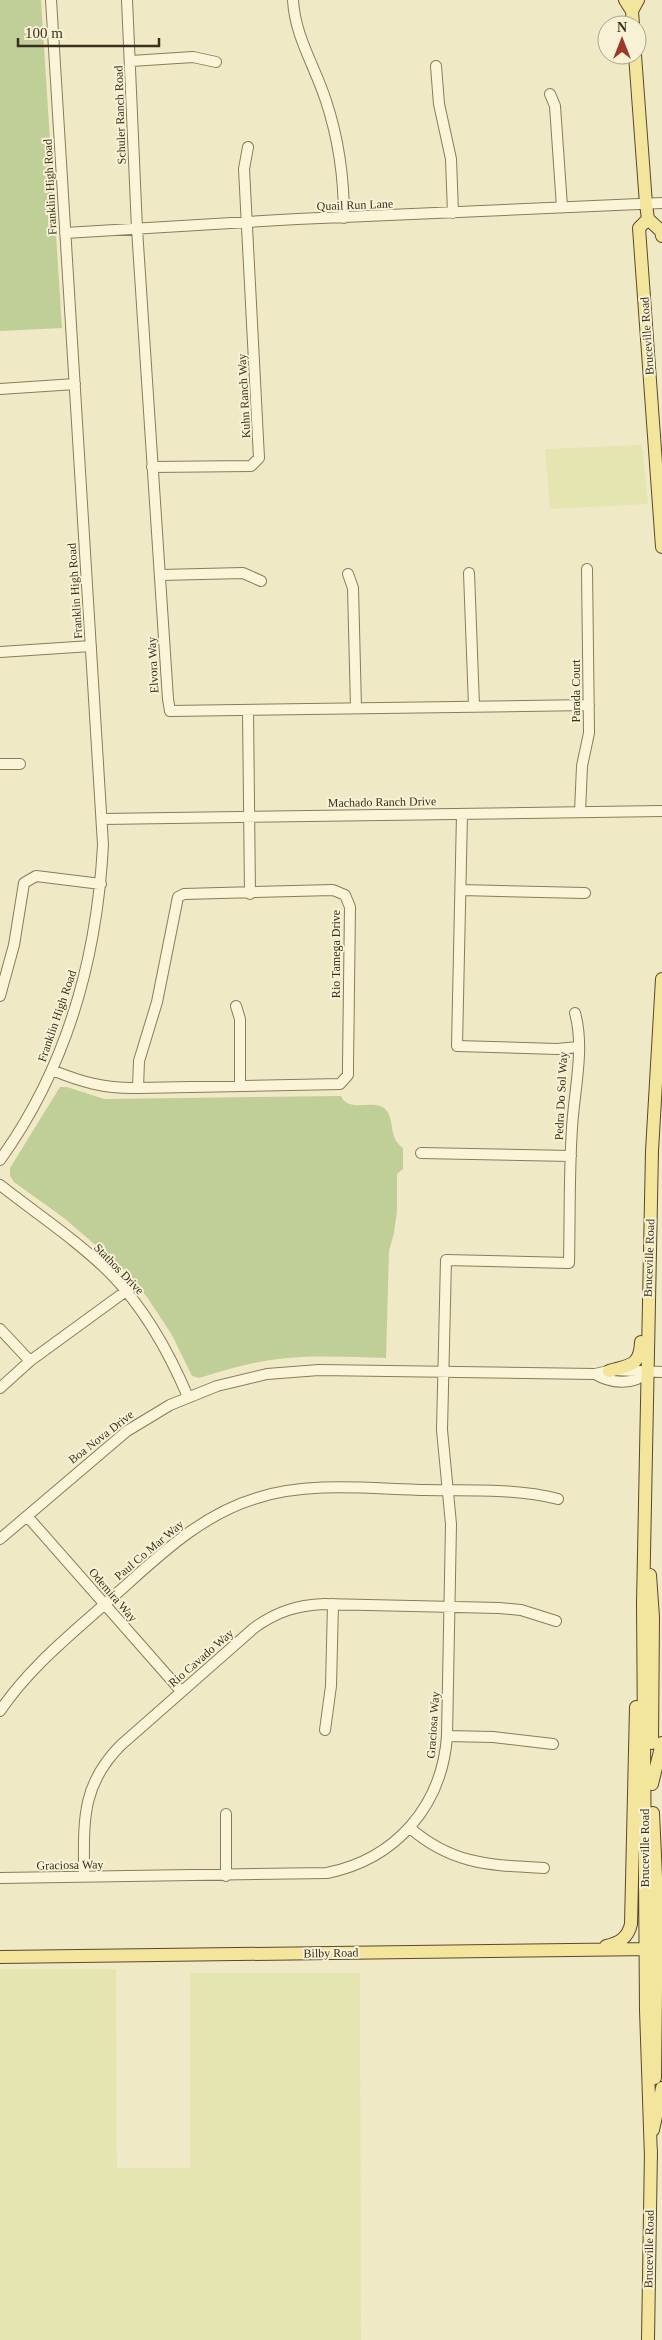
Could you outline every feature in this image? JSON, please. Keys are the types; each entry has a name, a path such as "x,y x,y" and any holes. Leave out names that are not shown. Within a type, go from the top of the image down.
{"main road":[{"name":"Bruceville Road","path":"636,65 648,219 639,228 662,547"},
{"path":"648,219 662,231 662,236"},
{"name":"Bruceville Road","path":"651,2158 655,1949 643,1675 642,1604 646,1538 646,1372 653,1141 662,979"},
{"path":"609,1370 629,1366 636,1361 641,1351 642,1337 648,1329"},
{"name":"Bruceville Road","path":"646,1538 652,1592 652,1784 657,1877 648,2340"},
{"path":"653,1649 662,1614"},
{"path":"589,1950 618,1942 628,1933 631,1924 635,1718 643,1675"},
{"path":"652,1784 662,1743"},
{"name":"Bilby Road","path":"0,1957 655,1949"},
{"path":"652,2134 662,2088"}],"street":[{"name":"Franklin High Road","path":"0,1160 35,1104 68,1032 84,979 93,939 101,884 102,819 51,0"},
{"name":"Schuler Ranch Road","path":"127,0 137,228"},
{"path":"293,0 297,32 326,100 335,129 344,182 344,218"},
{"path":"131,61 193,57 216,62"},
{"path":"436,66 439,104 451,159 454,213"},
{"path":"550,94 555,106 562,207"},
{"name":"Kuhn Ranch Way","path":"152,467 251,466 259,458 244,169 248,147"},
{"name":"Quail Run Lane","path":"65,233 562,207 662,204"},
{"name":"Elvora Way","path":"137,228 170,711 589,705"},
{"path":"0,389 75,384"},
{"name":"Parada Court","path":"580,812 580,786 589,733 587,569"},
{"path":"160,575 244,573 261,581"},
{"path":"469,573 474,706"},
{"path":"348,574 353,588 356,708"},
{"path":"0,652 91,646"},
{"path":"248,710 250,894"},
{"path":"0,764 20,764"},
{"name":"Machado Ranch Drive","path":"102,819 662,811"},
{"name":"Pedra Do Sol Way","path":"443,1372 446,1260 569,1263 571,1156 578,1047 557,1049 457,1046 462,814"},
{"path":"0,996 14,945 24,883 36,876 101,884"},
{"name":"Rio Tamega Drive","path":"52,1070 83,1083 108,1088 138,1088 240,1085 340,1084 348,1075 350,907 345,895 333,890 250,894 184,894 178,897 157,1002 139,1061 138,1088"},
{"path":"461,890 585,893"},
{"path":"236,1006 240,1019 240,1085"},
{"path":"575,1013 578,1024 578,1047"},
{"path":"421,1153 571,1156"},
{"name":"Stathos Drive","path":"0,1185 85,1251 126,1291 157,1334 188,1397"},
{"path":"0,1388 30,1361 126,1291"},
{"path":"0,1329 30,1361"},
{"path":"595,1374 609,1370 662,1372"},
{"name":"Boa Nova Drive","path":"0,1539 127,1431 152,1415 188,1397 247,1378 298,1371 595,1374"},
{"name":"Graciosa Way","path":"0,1878 307,1875 341,1870 372,1858 390,1847 410,1828 436,1789 442,1770 447,1736 450,1524 442,1430 443,1372"},
{"path":"595,1374 611,1380 630,1381 639,1379 646,1372"},
{"name":"Paul Co Mar Way","path":"0,1711 25,1676 105,1604 194,1528 224,1510 283,1491 318,1488 523,1492 558,1499"},
{"name":"Odemira Way","path":"26,1516 181,1691"},
{"path":"325,1730 332,1686 333,1604"},
{"name":"Rio Cavado Way","path":"84,1877 84,1822 86,1805 96,1777 108,1757 181,1691 264,1621 290,1609 307,1605 333,1604 449,1606 521,1610 556,1621"},
{"path":"447,1736 493,1737 553,1744"},
{"path":"226,1814 226,1876"},
{"path":"410,1828 440,1850 469,1862 544,1868"}],"green space":[{"path":"0,0 41,0 62,328 0,331"},
{"path":"642,445 648,504 550,509 545,449"},
{"path":"60,1087 67,1087 104,1099 341,1096 350,1104 374,1105 385,1109 390,1118 395,1138 403,1148 403,1169 397,1174 397,1211 389,1251 386,1358 318,1357 278,1359 248,1364 199,1378 192,1376 172,1335 147,1297 122,1268 64,1218 14,1182 10,1176 10,1168"},
{"path":"0,1969 116,1969 117,2168 190,2168 190,1973 360,1973 361,2340 0,2340"}]}
